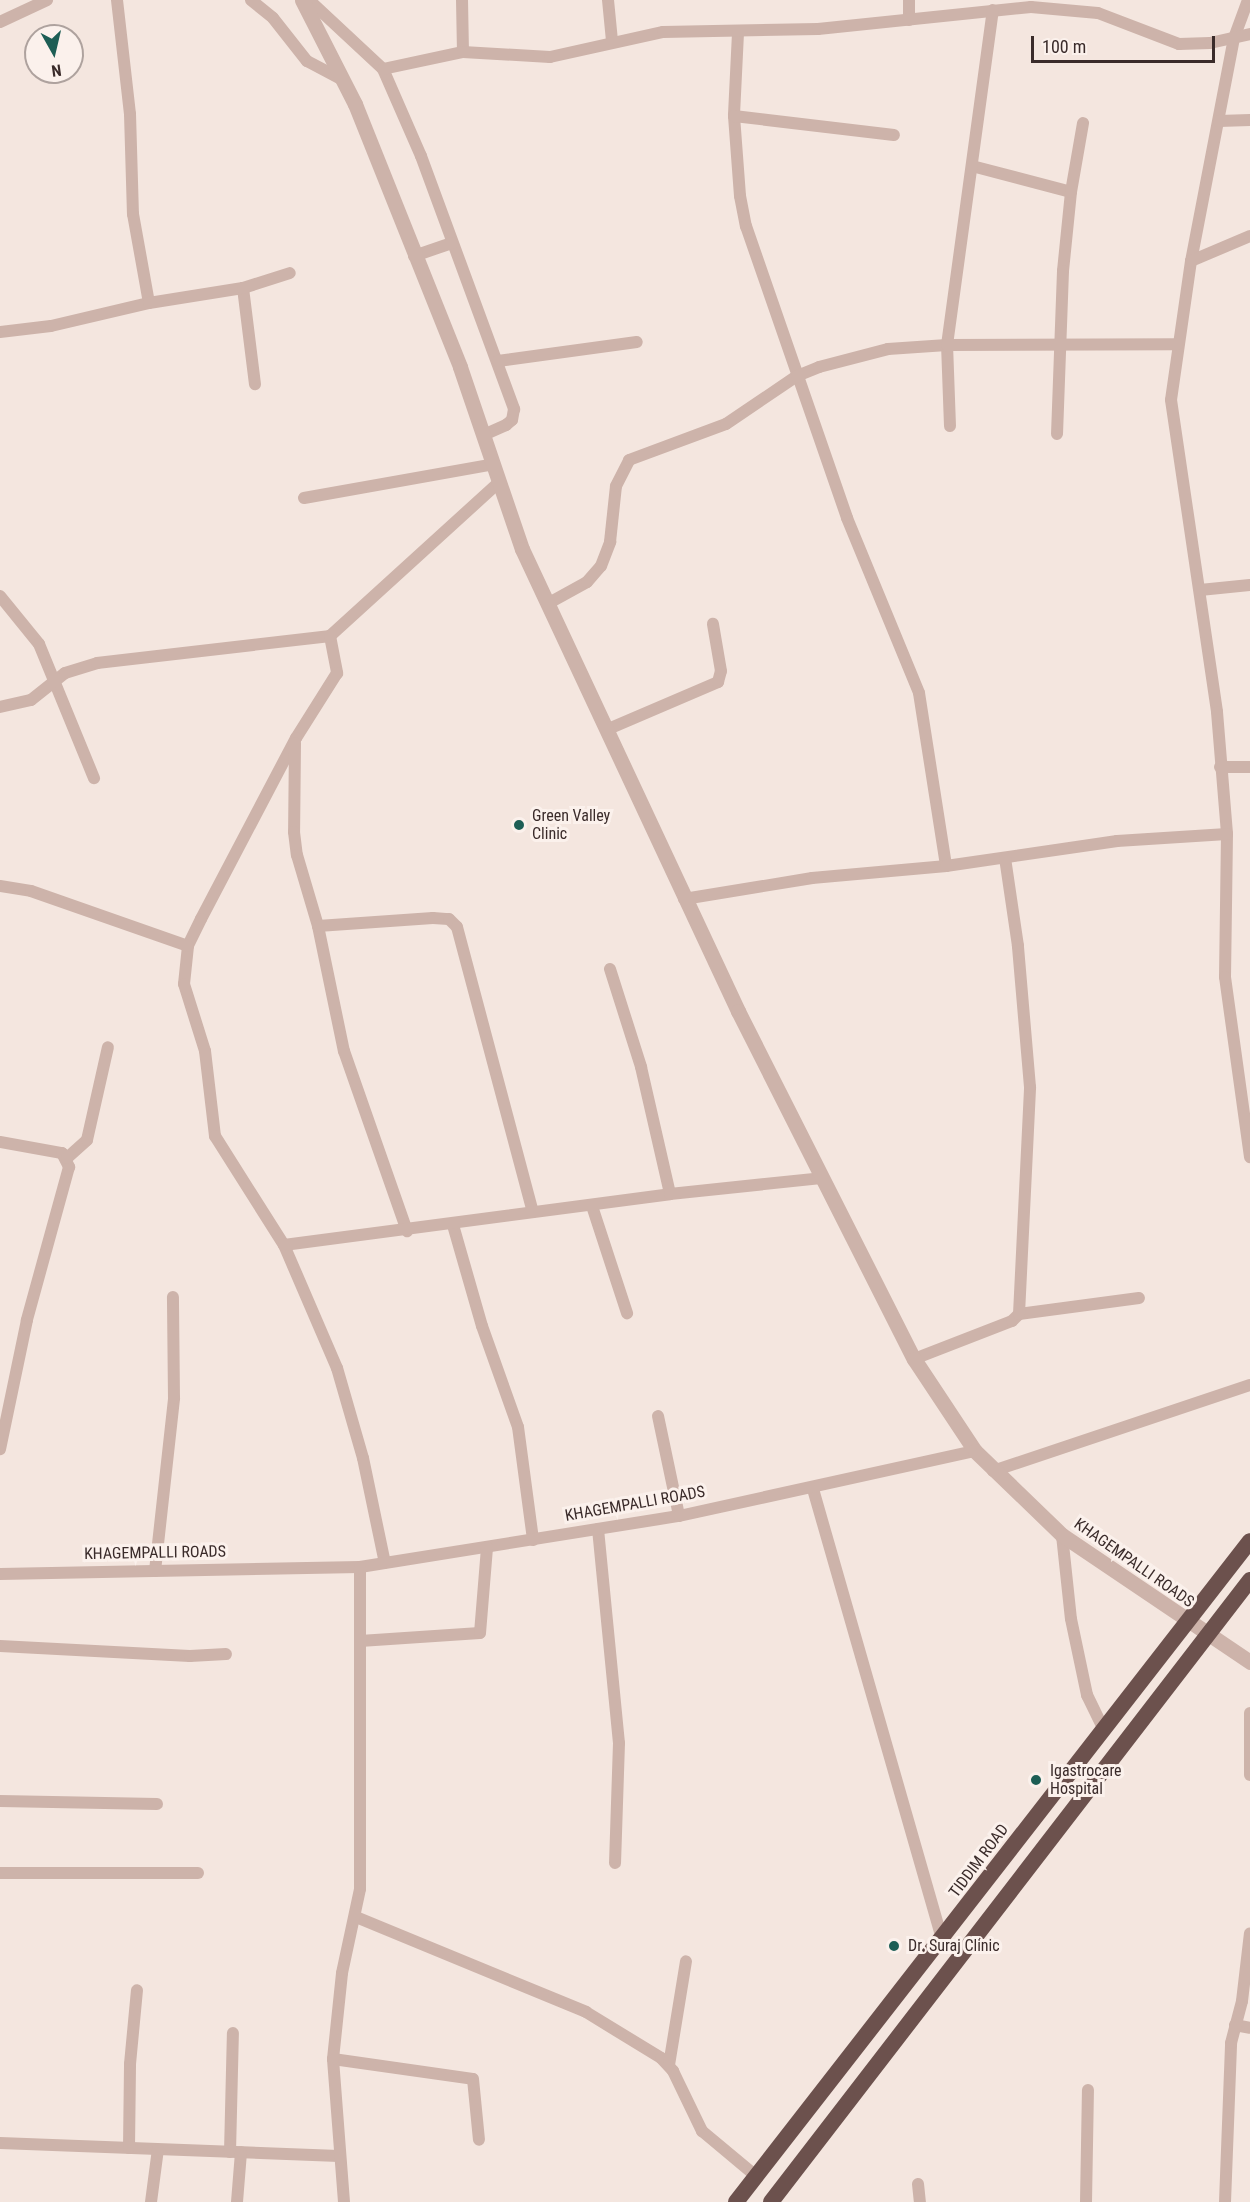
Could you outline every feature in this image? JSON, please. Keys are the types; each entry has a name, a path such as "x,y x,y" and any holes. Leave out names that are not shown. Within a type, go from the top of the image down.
{"highway":[{"name":"TIDDIM ROAD","path":"736,2202 942,1939 1185,1621 1250,1541"},
{"path":"771,2202 1250,1580"}],"street":[{"path":"0,22 47,0"},
{"path":"117,0 130,114 133,214 149,303"},
{"path":"250,0 273,18 307,61 343,80"},
{"path":"302,0 343,80 419,255 487,434 499,482 522,549 549,603 684,899 821,1178 914,1359 975,1451"},
{"path":"309,0 383,69 421,156 514,409 512,420 487,434"},
{"path":"462,0 463,52"},
{"path":"608,0 612,41"},
{"path":"1248,0 1234,38 1191,261 1173,376 1173,425 1200,590 1220,767 1227,834 1226,977 1250,1157"},
{"path":"909,3 909,20"},
{"path":"383,69 463,52 550,57 612,41 663,32 738,33 909,20 1060,3 1098,13 1179,44 1250,34"},
{"path":"950,426 947,345 993,9"},
{"path":"738,33 734,116 746,226 847,518 919,693 946,866"},
{"path":"734,116 894,135"},
{"path":"1219,121 1250,120"},
{"path":"1057,434 1059,345 1071,192 1083,123"},
{"path":"972,166 1071,192"},
{"path":"1191,261 1250,236"},
{"path":"419,255 452,243"},
{"path":"0,332 69,323 149,303 243,288 290,273"},
{"path":"243,288 255,384"},
{"path":"498,361 637,342"},
{"path":"549,603 587,582 601,566 610,542 616,486 629,460 726,424 797,376 854,356 947,345 1178,344"},
{"path":"304,498 494,464"},
{"path":"0,707 31,700 54,679 97,663 330,636 499,482"},
{"path":"1200,590 1250,585"},
{"path":"0,596 39,644 94,778"},
{"path":"606,730 718,682 721,671 713,624"},
{"path":"330,636 338,673 296,738 188,946 184,984 205,1051 211,1126 220,1147 284,1245 337,1368 363,1458 385,1563"},
{"path":"296,738 295,842 318,926 344,1051 407,1231"},
{"path":"1220,767 1250,767"},
{"path":"684,899 812,878 946,866 1118,841 1227,834"},
{"path":"1005,858 1018,946 1030,1087 1019,1314"},
{"path":"0,886 31,891 188,946"},
{"path":"318,926 433,918 449,919 457,927 533,1212"},
{"path":"610,969 641,1067 670,1194"},
{"path":"67,1158 87,1140 108,1047"},
{"path":"0,1142 53,1151 67,1158"},
{"path":"0,1449 27,1320 69,1176 67,1158"},
{"path":"284,1245 453,1225 670,1194 821,1178"},
{"path":"592,1206 627,1312"},
{"path":"453,1225 482,1326 518,1427 533,1540"},
{"path":"155,1571 174,1398 173,1297"},
{"path":"914,1359 1012,1321 1019,1314 1139,1298"},
{"path":"993,1471 1250,1384"},
{"path":"658,1416 679,1516"},
{"name":"KHAGEMPALLI ROADS","path":"0,1574 360,1567 679,1516 975,1451 993,1471 1062,1535 1207,1636 1250,1662"},
{"path":"813,1488 942,1939"},
{"path":"598,1529 619,1743 615,1863"},
{"path":"1062,1535 1071,1619 1082,1673 1091,1707 1102,1728"},
{"path":"360,1641 480,1633 487,1547"},
{"path":"345,2202 339,2156 333,2059 342,1972 357,1917 360,1889 360,1567"},
{"path":"0,1646 190,1656 226,1654"},
{"path":"1250,1713 1250,1775"},
{"path":"0,1801 157,1804"},
{"path":"0,1873 198,1873"},
{"path":"357,1917 586,2012 669,2065 702,2131 756,2176"},
{"path":"1225,2202 1231,2043 1247,1972 1250,1933"},
{"path":"669,2065 686,1961"},
{"path":"129,2148 130,2064 138,1990"},
{"path":"1235,2025 1250,2028"},
{"path":"233,2033 237,2202"},
{"path":"333,2059 473,2079 479,2140"},
{"path":"1086,2202 1088,2090"},
{"path":"0,2142 339,2156"},
{"path":"151,2202 158,2149"},
{"path":"918,2184 920,2202"}],"place":[{"name":"Green Valley Clinic","path":"519,825"},
{"name":"Igastrocare Hospital","path":"1036,1780"},
{"name":"Dr. Suraj Clinic","path":"894,1946"}]}
